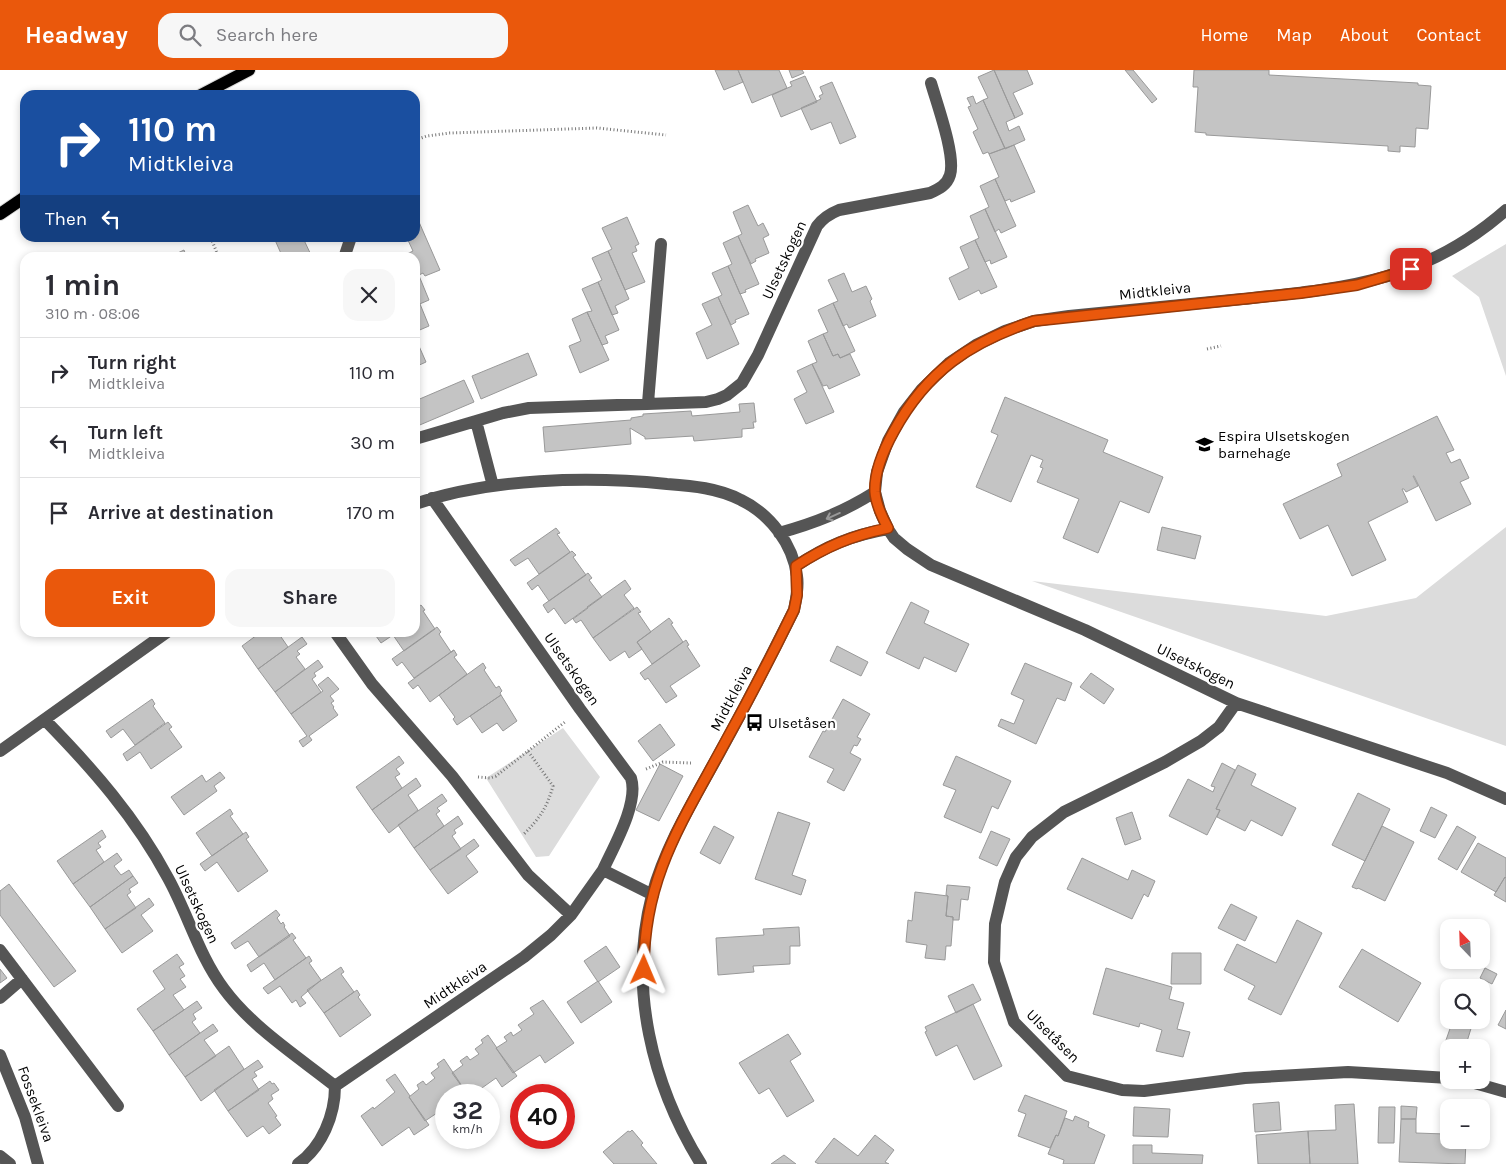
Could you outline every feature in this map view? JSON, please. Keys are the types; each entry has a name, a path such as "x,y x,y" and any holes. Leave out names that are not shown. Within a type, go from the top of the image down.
{"main road":[{"path":"211,90 249,70"},
{"path":"0,214 20,200"}],"street":[{"name":"Ulsetskogen","path":"420,438 503,413 529,408 706,402 718,400 736,390 758,355 817,226 829,214 930,193 940,189 947,183 951,168 950,154 931,83"},
{"name":"Midtkleiva","path":"888,528 880,511 875,492 877,472 888,441 904,412 922,388 956,359 976,345 1004,331 1034,321 1301,293 1357,285 1399,274 1436,259 1463,244 1506,210"},
{"path":"648,403 661,244"},
{"path":"476,422 493,486"},
{"path":"420,502 432,498 493,486 583,481 642,481 705,487 740,499 765,516 779,533 813,524 830,517 853,506 875,492"},
{"name":"Ulsetskogen","path":"432,498 580,709 631,778"},
{"name":"Ulsetskogen","path":"888,528 894,538 931,565 1085,630 1236,703 1447,774 1506,799"},
{"path":"796,566 840,541 862,533 888,528"},
{"name":"Midtkleiva","path":"701,1164 679,1126 668,1100 652,1051 644,989 646,928 652,895 665,857 683,819 722,750 794,610 797,595 796,566 789,549 779,533"},
{"path":"0,751 160,637"},
{"path":"339,637 372,684 452,776 528,875 571,915"},
{"name":"Ulsetåsen","path":"1236,703 1219,727 1200,741 1165,762 1064,812 1032,837 1016,857 1005,882 995,924 994,962 1014,1022 1067,1076 1122,1090 1144,1091 1245,1078 1348,1072 1440,1077"},
{"name":"Ulsetskogen","path":"44,720 100,778 132,818 167,876 200,949 210,969 223,988 251,1019 334,1086"},
{"path":"631,778 634,791 630,809 603,870 652,895"},
{"name":"Midtkleiva","path":"334,1086 524,958 551,936 571,915 603,870"},
{"path":"0,950 118,1106"},
{"path":"0,998 22,979"},
{"name":"Fossekleiva","path":"0,1055 25,1117 38,1164"},
{"path":"298,1164 315,1147 326,1129 334,1100 334,1086"},
{"path":"1490,1087 1506,1092"},
{"path":"0,1156 10,1164"}],"path":[{"path":"420,138 450,133 597,128 666,135"},
{"path":"1207,349 1221,346"},
{"path":"452,776 460,773 490,778 496,776 580,709"},
{"path":"509,850 542,813 553,786 528,751"},
{"path":"631,778 655,764 663,762 693,763"}],"shaded area":[{"path":"1506,244 1506,376 1479,297 1452,276"},
{"path":"1506,527 1506,746 1032,581 1326,616 1416,598"},
{"path":"563,728 600,777 549,856 536,857 486,778"}],"building":[{"path":"715,70 738,70 743,82 724,90"},
{"path":"738,70 779,70 787,88 752,103"},
{"path":"789,70 802,70 804,73 792,78"},
{"path":"994,70 1027,70 1033,84 1013,93 1023,114 1015,118"},
{"path":"994,70 1015,118 1006,122 1009,131 1019,126 1025,140 1005,149 983,100 988,98 978,77"},
{"path":"1125,70 1133,70 1157,99 1152,103"},
{"path":"1194,70 1269,70 1269,75 1418,83 1418,85 1431,86 1428,129 1416,128 1415,147 1400,146 1400,152 1388,151 1388,146 1206,135 1206,133 1195,132 1198,87 1193,87"},
{"path":"805,76 817,102 781,117 772,95 792,86 790,82"},
{"path":"832,82 856,137 840,144 831,122 811,130 801,108 821,99 819,96 823,94 820,87"},
{"path":"973,96 976,104 983,100 1005,148 989,154 988,152 983,154 973,132 978,129 968,107 971,106 967,98"},
{"path":"1014,145 1035,192 1011,202 1010,199 1005,201 995,179 999,177 989,154"},
{"path":"995,179 1016,226 1001,233 999,229 995,232 985,209 989,207 980,186"},
{"path":"748,205 758,226 763,223 769,235 763,238 769,253 755,259 756,261 751,264 738,236 742,234 733,212"},
{"path":"985,209 1007,257 991,264 990,260 985,262 975,240 979,238 970,216"},
{"path":"627,217 639,244 635,246 637,251 632,253 645,282 625,290 608,251 612,249 602,228"},
{"path":"420,224 440,270 425,276 423,273 420,274 420,252 411,252 413,251 409,242 420,242"},
{"path":"738,236 759,284 740,294 728,266 732,264 723,243"},
{"path":"975,240 997,287 981,294 979,290 959,300 949,278 969,268 960,247"},
{"path":"276,242 305,242 310,252 280,252"},
{"path":"608,251 629,299 615,306 618,313 612,315 598,282 602,280 592,258"},
{"path":"728,266 749,314 735,320 736,322 731,325 718,297 722,295 712,273"},
{"path":"844,273 852,292 866,286 872,299 870,301 876,316 849,328 847,324 843,326 833,303 838,301 828,280"},
{"path":"420,278 429,300 420,304"},
{"path":"598,282 619,330 605,336 608,343 602,345 587,312 592,311 582,289"},
{"path":"718,297 739,344 707,359 696,333 712,325 702,304"},
{"path":"833,303 855,351 840,358 838,354 833,356 823,334 828,332 818,310"},
{"path":"420,304 429,326 420,330"},
{"path":"587,312 609,360 580,373 569,346 581,341 572,319"},
{"path":"823,334 833,356 838,354 840,358 850,354 860,375 829,389 827,385 823,386 812,364 817,362 808,341"},
{"path":"420,348 426,362 420,365"},
{"path":"528,353 537,375 481,399 472,376"},
{"path":"812,364 834,412 806,424 794,399 807,392 797,371"},
{"path":"464,380 474,402 420,425 420,399"},
{"path":"1005,397 1108,440 1103,452 1163,477 1149,513 1120,501 1098,553 1063,538 1079,499 1037,482 1043,468 1040,467 1043,460 1031,455 1011,502 976,487 998,435 991,432"},
{"path":"754,403 756,422 753,422 754,428 742,429 742,437 694,441 693,436 645,439 645,437 630,428 631,444 545,452 543,427 631,420 631,418 643,416 643,414 691,411 692,416 740,412 739,404"},
{"path":"1437,416 1454,450 1446,453 1451,463 1460,459 1469,478 1460,482 1471,504 1436,521 1413,476 1418,486 1406,492 1402,489 1408,502 1368,522 1386,560 1352,576 1328,525 1300,539 1283,504 1342,476 1337,464"},
{"path":"1162,527 1201,536 1195,559 1157,550"},
{"path":"556,528 560,533 557,534 570,552 539,574 528,558 515,566 510,560"},
{"path":"572,551 576,555 573,557 586,575 549,601 538,585 532,590 527,583"},
{"path":"588,573 592,578 589,580 602,597 565,624 554,608 548,613 543,605"},
{"path":"625,580 631,589 624,595 634,608 593,638 581,620 576,623 573,619"},
{"path":"911,602 929,611 924,623 969,644 956,672 924,657 919,669 886,653"},
{"path":"420,606 425,610 423,611 435,629 404,651 394,637 420,637"},
{"path":"637,607 641,612 638,613 651,632 637,642 642,649 629,658 625,651 610,661 593,638"},
{"path":"669,618 683,642 652,664 637,642"},
{"path":"437,627 441,632 439,634 451,652 454,650 414,678 402,662 397,666 392,659"},
{"path":"254,637 281,637 288,647 258,669 242,646"},
{"path":"302,637 307,644 297,651 300,654 296,657 305,669 275,692 258,669"},
{"path":"377,637 390,637 381,643"},
{"path":"686,640 689,645 687,646 700,666 670,686 677,696 666,703 648,678 645,680 640,673"},
{"path":"837,646 868,662 861,676 830,661"},
{"path":"454,650 457,655 454,657 467,674 430,702 418,685 413,689 408,683"},
{"path":"318,660 323,667 314,673 316,676 312,679 321,692 291,714 275,692"},
{"path":"483,663 486,668 484,670 496,688 499,686 502,691 501,695 457,725 453,719 455,717 439,695"},
{"path":"1025,663 1072,683 1065,701 1057,698 1036,744 998,726 1001,719 1014,724 1024,700 1011,694"},
{"path":"1091,673 1114,689 1104,704 1080,687"},
{"path":"328,677 339,689 330,696 334,701 331,703 333,708 338,715 309,736 312,740 303,747 299,741 307,736 291,714 323,691 318,685"},
{"path":"501,695 517,721 503,731 497,723 482,733 470,716"},
{"path":"152,699 155,704 153,706 165,723 135,745 123,729 111,738 106,731"},
{"path":"843,699 870,714 857,737 861,739 857,746 854,745 850,753 861,759 844,791 827,782 834,769 809,757"},
{"path":"168,722 172,727 169,729 182,747 151,769 140,752 127,761 123,754"},
{"path":"660,724 675,745 653,761 638,741"},
{"path":"399,756 404,763 396,769 400,774 395,777 402,788 372,810 356,787"},
{"path":"956,756 1011,781 998,809 992,806 981,833 944,817 956,790 943,785"},
{"path":"1222,763 1235,770 1216,809 1220,810 1207,835 1169,816 1188,779 1213,792 1215,787 1211,786"},
{"path":"660,764 683,776 659,821 636,810"},
{"path":"1238,765 1256,774 1251,785 1296,808 1282,836 1251,820 1245,831 1217,817 1220,810 1216,809"},
{"path":"220,772 225,778 214,786 217,791 184,815 171,797 202,775 206,782"},
{"path":"416,778 421,786 408,795 418,810 389,833 372,810"},
{"path":"1358,793 1390,809 1365,861 1332,845"},
{"path":"442,794 447,801 437,808 440,811 436,814 444,826 414,848 398,825"},
{"path":"1431,807 1447,815 1435,838 1420,831"},
{"path":"230,809 233,814 230,816 243,834 212,856 196,833"},
{"path":"778,812 810,823 792,875 806,880 801,895 755,879"},
{"path":"1132,812 1141,839 1125,845 1116,818"},
{"path":"458,816 463,824 454,830 456,833 452,836 461,849 430,870 414,848"},
{"path":"714,826 734,837 720,864 700,853"},
{"path":"1382,826 1414,842 1385,901 1352,887"},
{"path":"1457,826 1476,837 1457,870 1438,859"},
{"path":"102,830 106,837 98,843 101,847 96,850 104,862 73,884 57,861"},
{"path":"991,831 1010,839 997,866 979,858"},
{"path":"246,832 249,837 246,839 268,871 238,892 217,862 205,871 200,864"},
{"path":"474,839 479,846 466,856 478,872 448,894 430,870"},
{"path":"1478,843 1506,858 1506,878 1496,892 1461,872"},
{"path":"117,853 122,860 114,866 121,875 129,870 133,876 90,907 73,884"},
{"path":"1082,858 1128,880 1132,870 1155,881 1148,897 1144,894 1132,919 1067,889"},
{"path":"133,876 138,883 129,889 131,892 127,895 136,908 105,929 90,907"},
{"path":"1506,878 1506,902 1494,895"},
{"path":"9,884 76,971 54,987 0,915 0,891"},
{"path":"947,885 970,887 968,900 961,899 959,920 953,920 953,917 946,916"},
{"path":"915,892 948,896 946,916 953,917 953,920 951,946 946,946 945,960 925,958 927,945 906,942 908,920 912,921"},
{"path":"149,898 154,905 141,915 153,931 122,953 105,929"},
{"path":"1231,904 1257,917 1245,941 1218,928"},
{"path":"276,910 280,915 277,918 281,924 283,922 290,936 259,957 248,941 235,949 231,943"},
{"path":"1297,920 1322,933 1281,1015 1248,999 1255,986 1224,970 1237,944 1276,963"},
{"path":"799,927 800,946 790,946 790,964 753,966 754,972 718,975 716,938 764,935 763,929"},
{"path":"292,933 296,938 293,940 306,958 275,980 264,963 251,972 247,965"},
{"path":"606,946 620,967 598,982 584,961"},
{"path":"1362,949 1421,983 1398,1022 1339,987"},
{"path":"1172,953 1201,953 1201,984 1171,984"},
{"path":"177,954 184,964 179,967 185,976 180,979 186,987 173,995 184,1010 153,1031 137,1009 165,989 153,971"},
{"path":"309,956 312,961 309,963 321,980 301,997 306,1003 300,1007 296,1000 292,1003 280,986 268,994 263,988"},
{"path":"341,967 344,972 341,974 354,992 324,1013 307,990"},
{"path":"1106,968 1172,987 1169,999 1184,1003 1177,1029 1190,1032 1183,1057 1156,1051 1162,1030 1140,1023 1139,1027 1093,1014"},
{"path":"0,969 7,978 0,983"},
{"path":"1484,969 1497,974 1492,984 1490,979 1480,978"},
{"path":"598,981 612,1002 581,1023 567,1002"},
{"path":"973,984 981,1000 956,1013 948,996"},
{"path":"357,990 360,995 358,997 371,1015 340,1037 324,1013"},
{"path":"543,1000 574,1043 545,1063 540,1055 513,1073 496,1048 507,1041 504,1037 511,1032 513,1036 522,1030 518,1025 534,1014 530,1008"},
{"path":"197,1001 202,1008 193,1014 196,1019 192,1022 200,1033 169,1055 153,1031"},
{"path":"973,1004 1002,1066 974,1080 957,1045 936,1056 925,1032 927,1031 925,1027"},
{"path":"1506,1010 1506,1029 1498,1025"},
{"path":"213,1024 218,1031 204,1040 216,1056 185,1077 169,1055"},
{"path":"1450,1029 1471,1029 1468,1039 1446,1039"},
{"path":"788,1034 801,1054 790,1061 814,1101 787,1117 769,1088 759,1094 739,1063"},
{"path":"488,1035 517,1076 502,1087 496,1078 488,1084 460,1084 452,1073 463,1065 460,1061 467,1056 470,1060 479,1054 475,1049 483,1043 481,1040"},
{"path":"229,1046 244,1069 201,1101 185,1077"},
{"path":"444,1059 461,1084 435,1084 435,1114 425,1121 409,1097 419,1089 417,1085 423,1081 426,1085 435,1078 431,1073 439,1067 437,1064"},
{"path":"258,1060 263,1067 254,1072 257,1076 252,1079 259,1090 228,1111 214,1090"},
{"path":"395,1074 429,1125 414,1135 409,1127 382,1146 361,1116 373,1107 374,1109 395,1092 386,1080"},
{"path":"270,1081 279,1090 271,1095 273,1099 268,1103 281,1125 269,1134 263,1126 247,1137 228,1111"},
{"path":"1025,1095 1067,1111 1058,1136 1056,1135 1050,1148 1018,1136 1026,1114 1018,1111"},
{"path":"1279,1102 1281,1130 1255,1132 1253,1104"},
{"path":"1354,1104 1358,1164 1310,1164 1308,1131 1336,1130 1335,1105"},
{"path":"1401,1106 1417,1107 1416,1119 1401,1119"},
{"path":"1134,1107 1170,1109 1168,1137 1133,1136"},
{"path":"1379,1107 1395,1107 1394,1143 1378,1143"},
{"path":"1075,1116 1089,1122 1088,1127 1105,1135 1094,1164 1063,1164 1064,1160 1048,1154 1065,1118 1073,1121"},
{"path":"1401,1119 1416,1119 1416,1133 1440,1134 1440,1149 1466,1149 1465,1164 1399,1162"},
{"path":"632,1130 643,1143 641,1145 657,1164 614,1164 603,1152 628,1131"},
{"path":"1308,1131 1310,1164 1258,1164 1256,1135"},
{"path":"875,1135 894,1150 885,1162 889,1164 819,1164 815,1162 834,1138 858,1156"},
{"path":"1133,1145 1152,1145 1152,1153 1203,1155 1202,1164 1133,1164"},
{"path":"784,1155 796,1164 771,1164"}],"place":[{"name":"Espira Ulsetskogen barnehage","path":"1204,445"},
{"name":"Ulsetåsen","path":"754,723"}],"route":[{"path":"644,970 646,928 652,895 665,857 683,819 722,750 794,610 798,578 796,566 840,541 862,533 888,528 880,511 875,492 877,472 882,456 904,412 922,388 949,363 976,345 1004,331 1034,321 1301,293 1357,285 1411,269"}]}
